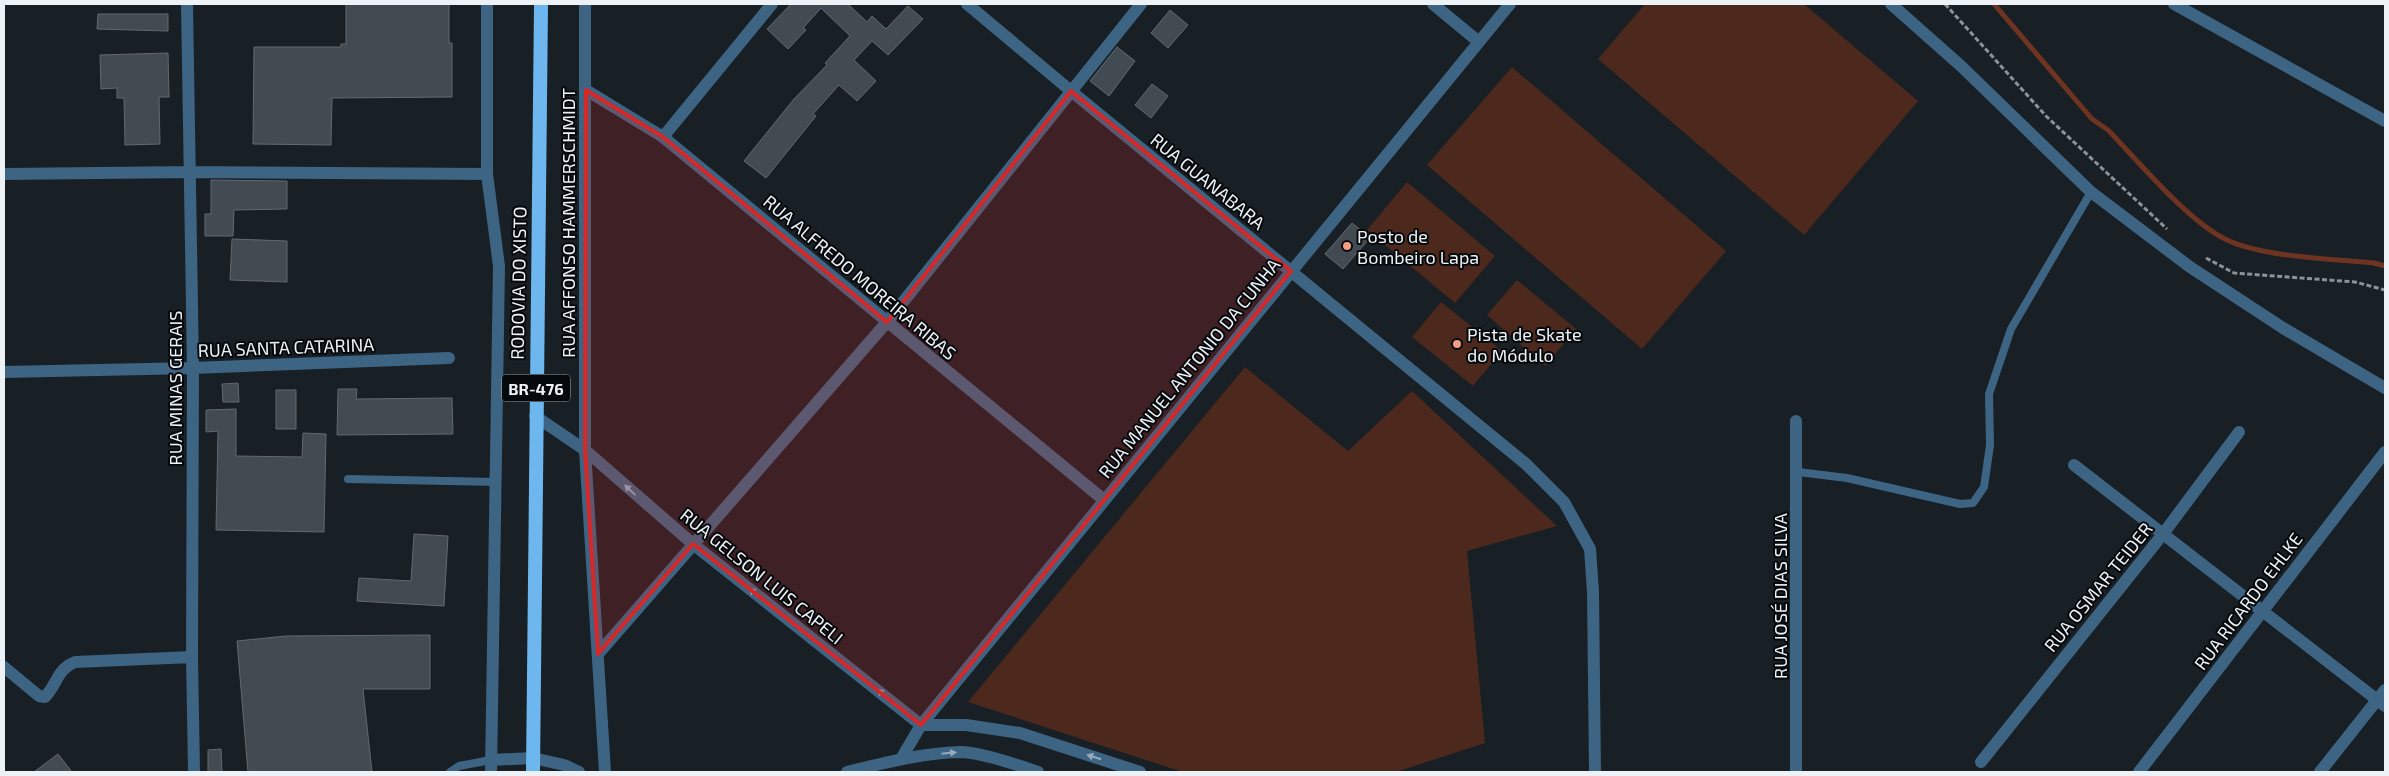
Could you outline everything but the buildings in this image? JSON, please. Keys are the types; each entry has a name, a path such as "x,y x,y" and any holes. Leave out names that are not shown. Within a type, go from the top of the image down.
{"highway":[{"name":"RODOVIA DO XISTO","path":"533,772 535,416 541,4"},
{"path":"541,47 551,4"}],"street":[{"name":"RUA MINAS GERAIS","path":"187,4 193,368 192,657 194,772"},
{"path":"487,4 487,174 499,266 491,766 533,758 564,765 579,772"},
{"name":"RUA AFFONSO HAMMERSCHMIDT","path":"585,4 585,450 605,772"},
{"path":"663,137 772,4"},
{"name":"RUA GUANABARA","path":"967,4 1070,91 1526,464 1564,502 1590,549 1593,592 1595,772"},
{"path":"598,654 887,322 1141,4"},
{"path":"1433,4 1479,42"},
{"name":"RUA MANUEL ANTONIO DA CUNHA","path":"901,759 921,725 1510,4"},
{"path":"1891,4 1960,66 2091,192 2190,267 2283,328 2385,388"},
{"path":"2174,4 2385,121"},
{"name":"RUA ALFREDO MOREIRA RIBAS","path":"586,90 663,137 1104,500"},
{"path":"4,174 191,172 487,174"},
{"name":"RUA SANTA CATARINA","path":"4,372 193,368 449,358"},
{"name":"RUA GELSON LUIS CAPELI","path":"535,416 585,450 693,544 921,725"},
{"name":"RUA JOSÉ DIAS SILVA","path":"1796,421 1798,472 1796,772"},
{"name":"RUA OSMAR TEIDER","path":"1981,762 2163,534 2239,432"},
{"name":"RUA RICARDO EHLKE","path":"2140,772 2385,452"},
{"path":"2074,465 2262,611 2383,699 2320,772"},
{"path":"4,667 44,698 50,692 59,673 65,666 75,662 192,657"},
{"path":"921,725 966,725 1020,733 1140,772"},
{"path":"847,772 901,759 962,752 1013,768 1038,772"}],"lane":[{"path":"1798,472 1847,478 1960,504 1973,503 1984,487 1990,445 1989,394 2011,329 2091,192"},
{"path":"348,479 497,482"},
{"path":"450,772 459,766 491,766"}],"path":[{"path":"1945,4 2046,116 2173,235"},
{"path":"2202,256 2234,273 2354,282 2385,290"}],"highlighted area":[{"path":"586,90 663,137 887,322 1071,91 1291,271 921,725 693,544 598,654 585,450"}],"shaded area":[{"path":"1645,4 1804,4 1918,101 1804,235 1598,59"},
{"path":"1512,67 1726,251 1642,349 1427,165"},
{"path":"1407,182 1495,256 1455,303 1367,230"},
{"path":"1517,280 1576,329 1545,366 1487,315"},
{"name":"Pista de Skate do Módulo","path":"1441,302 1502,351 1473,386 1412,337"},
{"path":"1245,367 1348,451 1412,391 1557,526 1467,551 1485,743 1396,772 1183,772 968,702"}],"waterway":[{"path":"1994,4 2092,119 2108,130 2179,205 2210,230 2225,239 2257,250 2297,256 2374,263 2385,266"}],"place":[{"name":"Posto de Bombeiro Lapa","path":"1347,246"},
{"name":"Pista de Skate do Módulo","path":"1457,344"}]}
